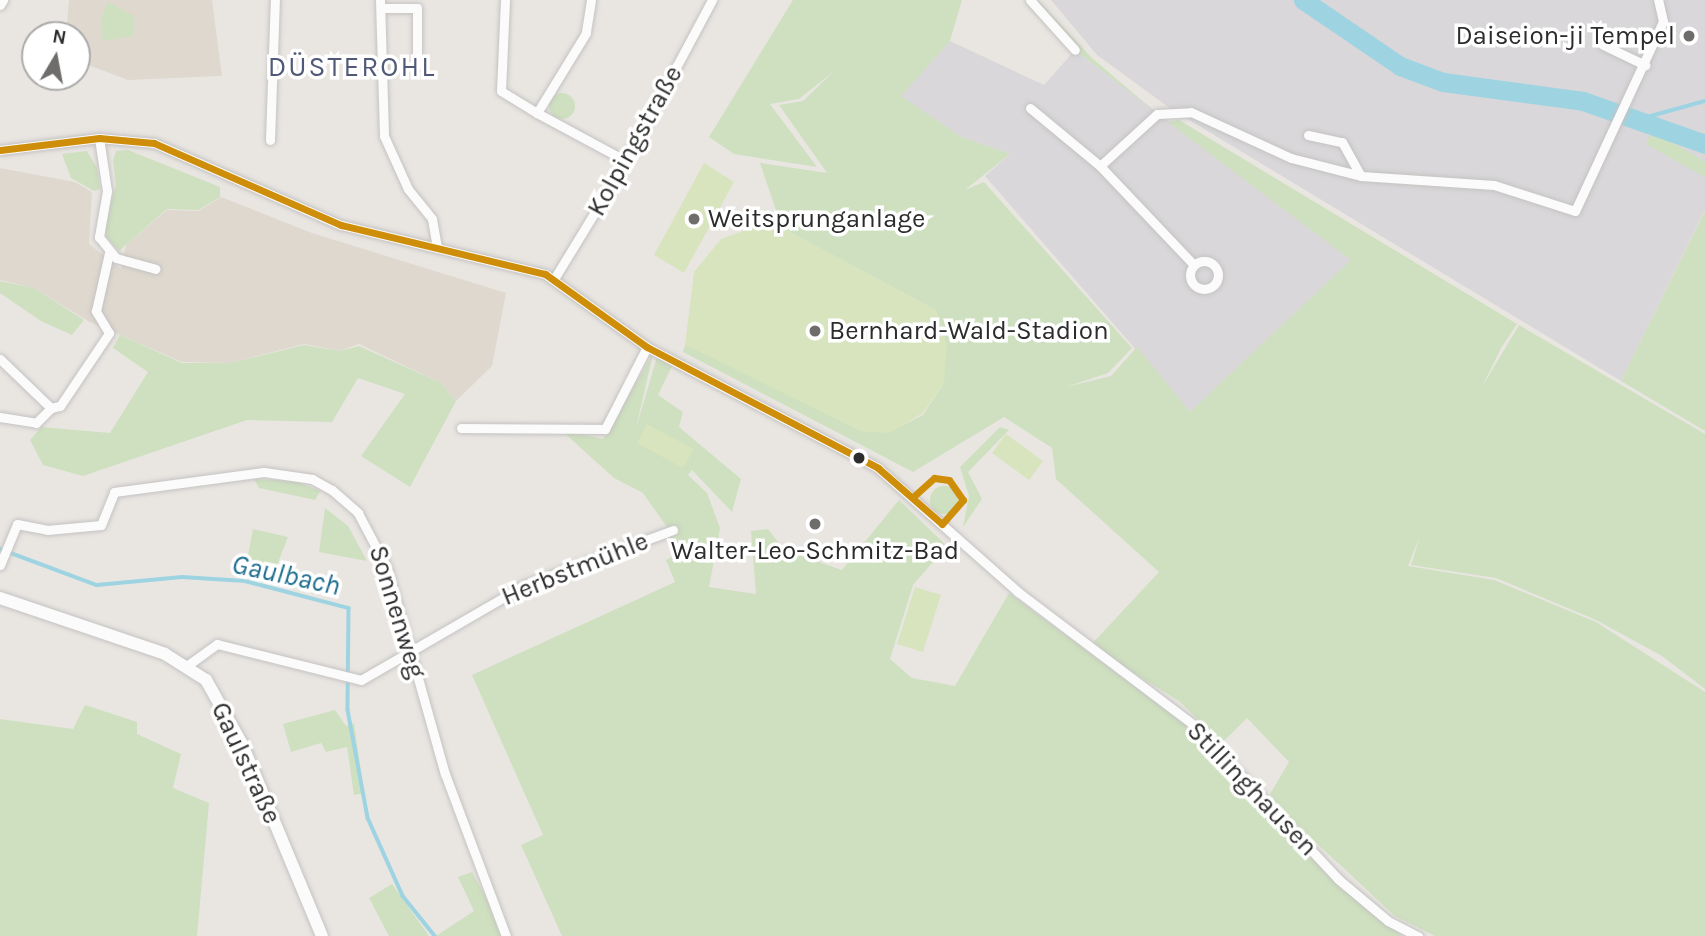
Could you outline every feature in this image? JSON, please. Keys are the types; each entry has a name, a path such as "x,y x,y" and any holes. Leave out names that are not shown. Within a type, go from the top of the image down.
{"main road":[{"name":"Gaulstraße","path":"0,598 188,665 223,706 321,936"}],"street":[{"path":"0,5 3,0"},
{"path":"270,140 275,0"},
{"path":"505,0 501,91 626,161"},
{"path":"537,113 586,33 591,0"},
{"name":"Kolpingstraße","path":"554,279 626,161 712,0"},
{"path":"1030,0 1075,50"},
{"path":"1100,166 1157,114 1191,112 1291,158 1361,176 1493,185 1575,211 1615,122 1645,65 1663,21 1658,0"},
{"path":"417,65 417,8 380,4 384,136 408,189 432,219 437,248"},
{"path":"1603,45 1645,65"},
{"path":"1030,108 1100,166 1194,265"},
{"path":"1308,135 1342,142 1361,176"},
{"path":"0,417 36,423 51,408 60,406 85,374 109,333 96,311 108,253 98,227 107,191 99,138"},
{"name":"Stillinghausen","path":"0,150 99,138 185,153 341,225 437,248 501,258 554,279 647,347 878,468 1018,592 1195,726 1338,879 1418,936"},
{"path":"108,253 156,269"},
{"path":"461,428 605,429 647,347"},
{"path":"0,359 51,408"},
{"name":"Sonnenweg","path":"5,540 25,521 47,530 101,525 114,492 264,472 312,479 346,501 373,534 410,649 445,774 506,936"},
{"name":"Herbstmühle","path":"188,665 217,644 353,680 525,585 673,530"},
{"name":"Herbstmühle","path":"659,535 664,545"},
{"path":"1,562 5,540"}],"shaded area":[{"path":"69,0 212,0 222,76 128,80 91,66 91,21 67,21"},
{"path":"1051,0 1705,0 1705,210 1621,381 1171,109 1097,55"},
{"path":"950,41 1044,85 1075,50 1352,260 1190,412 985,176 1010,154 961,137 900,96"},
{"path":"0,168 75,182 92,192 89,244 121,269 126,245 167,210 198,211 221,197 312,233 506,293 492,366 456,401 441,383 359,344 340,351 304,344 230,363 182,362 88,321 34,288 0,280"}],"green space":[{"path":"793,0 962,0 950,41 901,96 961,137 1010,154 965,190 984,182 1132,348 1108,373 1066,387 1111,376 1137,347 1190,412 1351,260 1168,122 1179,120 1517,324 1501,348 1482,387 1519,325 1705,434 1705,689 1662,656 1596,620 1496,578 1411,565 1420,536 1408,566 1494,580 1596,622 1705,692 1705,936 1435,936 1395,916 1281,810 1270,794 1289,762 1247,718 1222,743 1179,701 1090,646 1159,572 1056,479 1052,448 1004,417 913,472 683,352 685,345 706,354 861,431 889,432 923,415 944,383 936,310 782,228 760,163 827,173 779,105 803,101 834,71 799,99 770,104 817,167 734,154 709,137"},
{"path":"1039,1 1092,58 1152,109 1075,50 1036,7"},
{"path":"108,2 134,16 133,36 103,41 101,20"},
{"path":"562,93 571,97 575,106 571,115 562,119 553,115 549,106 553,97"},
{"path":"1652,130 1705,162 1705,177 1646,144"},
{"path":"128,150 220,187 220,197 198,210 167,209 119,251 106,236 106,216 116,186 113,160 116,151"},
{"path":"87,151 97,168 100,189 94,191 71,178 62,154"},
{"name":"Weitsprunganlage","path":"704,163 734,182 684,273 654,255"},
{"path":"1705,211 1705,431 1621,381"},
{"name":"Bernhard-Wald-Stadion","path":"752,228 782,228 936,310 947,345 944,383 923,413 889,433 861,431 685,345 694,272 721,239"},
{"path":"0,281 34,288 84,320 72,335 41,321 0,293"},
{"path":"120,335 182,363 230,363 304,345 340,351 359,346 441,383 456,401 410,487 361,456 405,394 358,378 332,422 247,420 83,476 43,465 30,440 41,427 110,433 148,372 113,348"},
{"path":"653,354 636,428 657,357 672,366 658,395 683,412 679,427 741,479 732,512 692,470 688,475 707,493 720,528 709,587 756,594 751,531 768,529 784,550 842,570 899,500 947,546 913,585 890,659 912,678 955,686 1009,593 1187,725 1324,870 1402,936 562,936 521,845 543,835 472,675 675,582 666,560 674,556 669,530 643,493 614,478 561,430 603,439"},
{"path":"647,424 694,449 683,468 637,443"},
{"path":"1000,427 1009,430 968,472 982,499 963,527 969,496 960,467"},
{"path":"1006,434 1043,461 1029,480 992,453"},
{"path":"254,479 295,481 320,491 315,500 259,488"},
{"path":"944,486 954,490 958,500 954,510 944,514 934,510 930,500 934,490"},
{"path":"325,508 348,526 367,561 319,552"},
{"path":"253,529 288,537 272,578 260,577 259,584 244,577"},
{"path":"915,587 941,595 923,652 897,644"},
{"path":"85,705 137,722 137,734 181,754 173,788 209,803 197,936 0,936 0,719 73,729"},
{"path":"335,710 346,726 354,723 364,793 354,795 347,747 326,752 321,743 291,752 283,724"},
{"path":"472,872 506,936 436,936 474,911 458,877"},
{"path":"392,884 429,936 389,936 369,898"}],"waterway":[{"path":"1303,0 1400,66 1443,82 1583,101 1705,144"},
{"path":"1640,119 1705,101"},
{"name":"Gaulbach","path":"0,549 97,585 182,577 245,581 349,608 348,710 368,818 403,896 435,936"}],"transit line":[{"path":"0,150 99,138 154,143 341,225 545,274 647,347 878,468 942,524 963,500 949,480 934,478 913,497"}],"place":[{"name":"Daiseion-ji Tempel","path":"1689,36"},
{"name":"Weitsprunganlage","path":"694,219"},
{"name":"Bernhard-Wald-Stadion","path":"815,331"},
{"name":"Walter-Leo-Schmitz-Bad","path":"815,524"}],"district":[{"name":"DÜSTEROHL","path":"352,67"}]}
